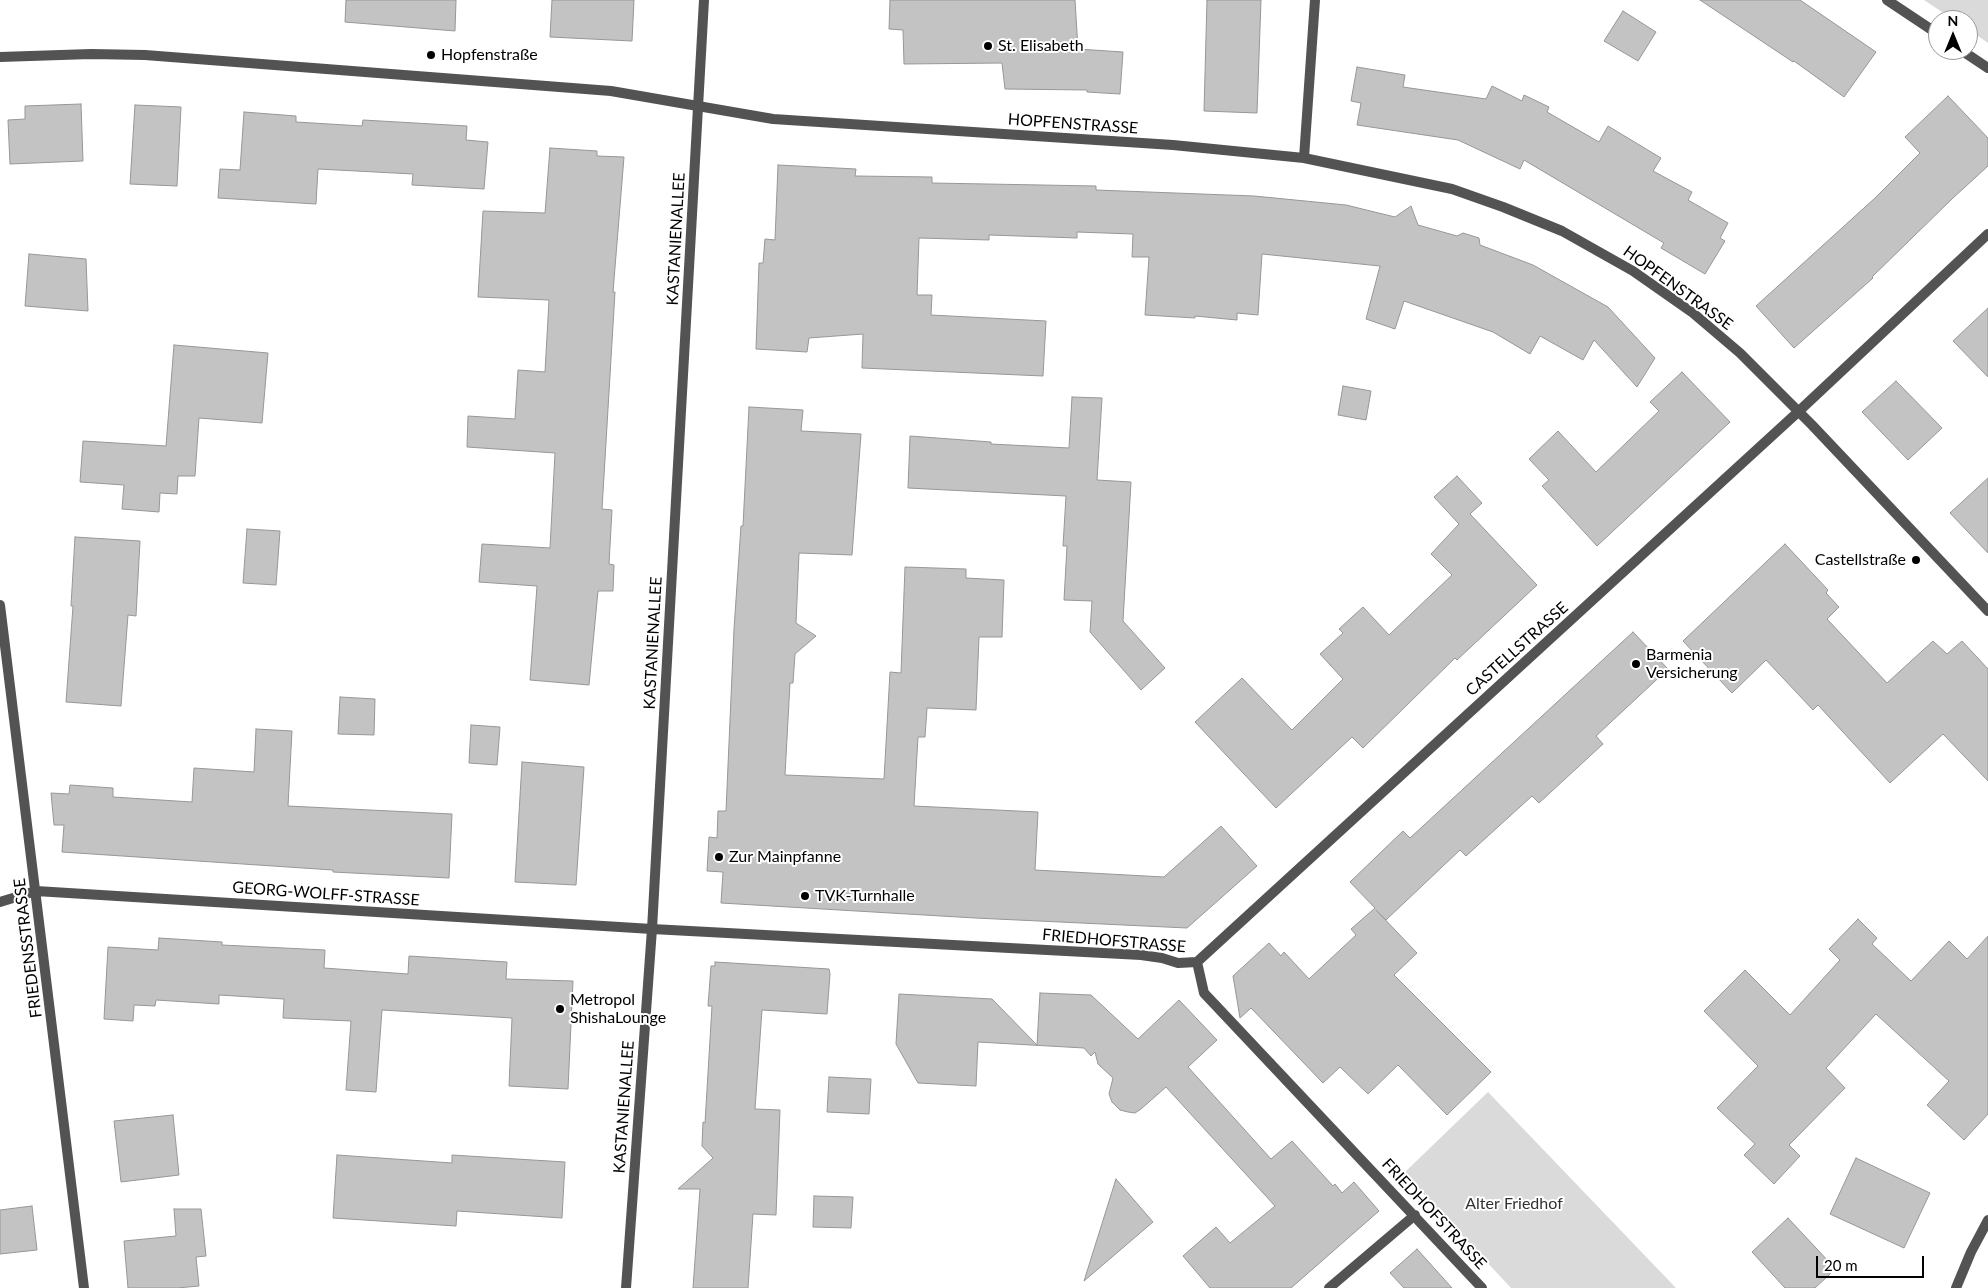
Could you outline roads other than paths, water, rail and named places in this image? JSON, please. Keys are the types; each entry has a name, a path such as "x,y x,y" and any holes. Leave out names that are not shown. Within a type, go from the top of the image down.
{"street":[{"name":"KASTANIENALLEE","path":"626,1288 652,929 704,0"},
{"path":"1304,158 1314,0"},
{"path":"1887,0 1928,27"},
{"name":"HOPFENSTRASSE","path":"0,58 91,54 164,57 611,91 773,119 1173,145 1304,158 1452,190 1503,207 1562,231 1633,271 1693,313 1740,353 1988,612"},
{"path":"1976,60 1988,68"},
{"name":"CASTELLSTRASSE","path":"1197,962 1798,412 1988,234"},
{"name":"FRIEDENSSTRASSE","path":"0,605 84,1288"},
{"name":"GEORG-WOLFF-STRASSE","path":"0,902 36,891 652,929"},
{"name":"FRIEDHOFSTRASSE","path":"652,929 1140,954 1162,958 1178,964 1197,962 1204,993 1482,1288"},
{"path":"1329,1288 1415,1215"},
{"path":"1956,1288 1971,1252 1988,1220"}],"place":[{"name":"St. Elisabeth","path":"988,46"},
{"name":"Hopfenstraße","path":"431,55"},
{"name":"Castellstraße","path":"1916,560"},
{"name":"Barmenia Versicherung","path":"1636,664"},
{"name":"Zur Mainpfanne","path":"719,857"},
{"name":"TVK-Turnhalle","path":"805,896"},
{"name":"Metropol ShishaLounge","path":"560,1009"}],"park label":[{"name":"Alter Friedhof","path":"1514,1204"}]}
